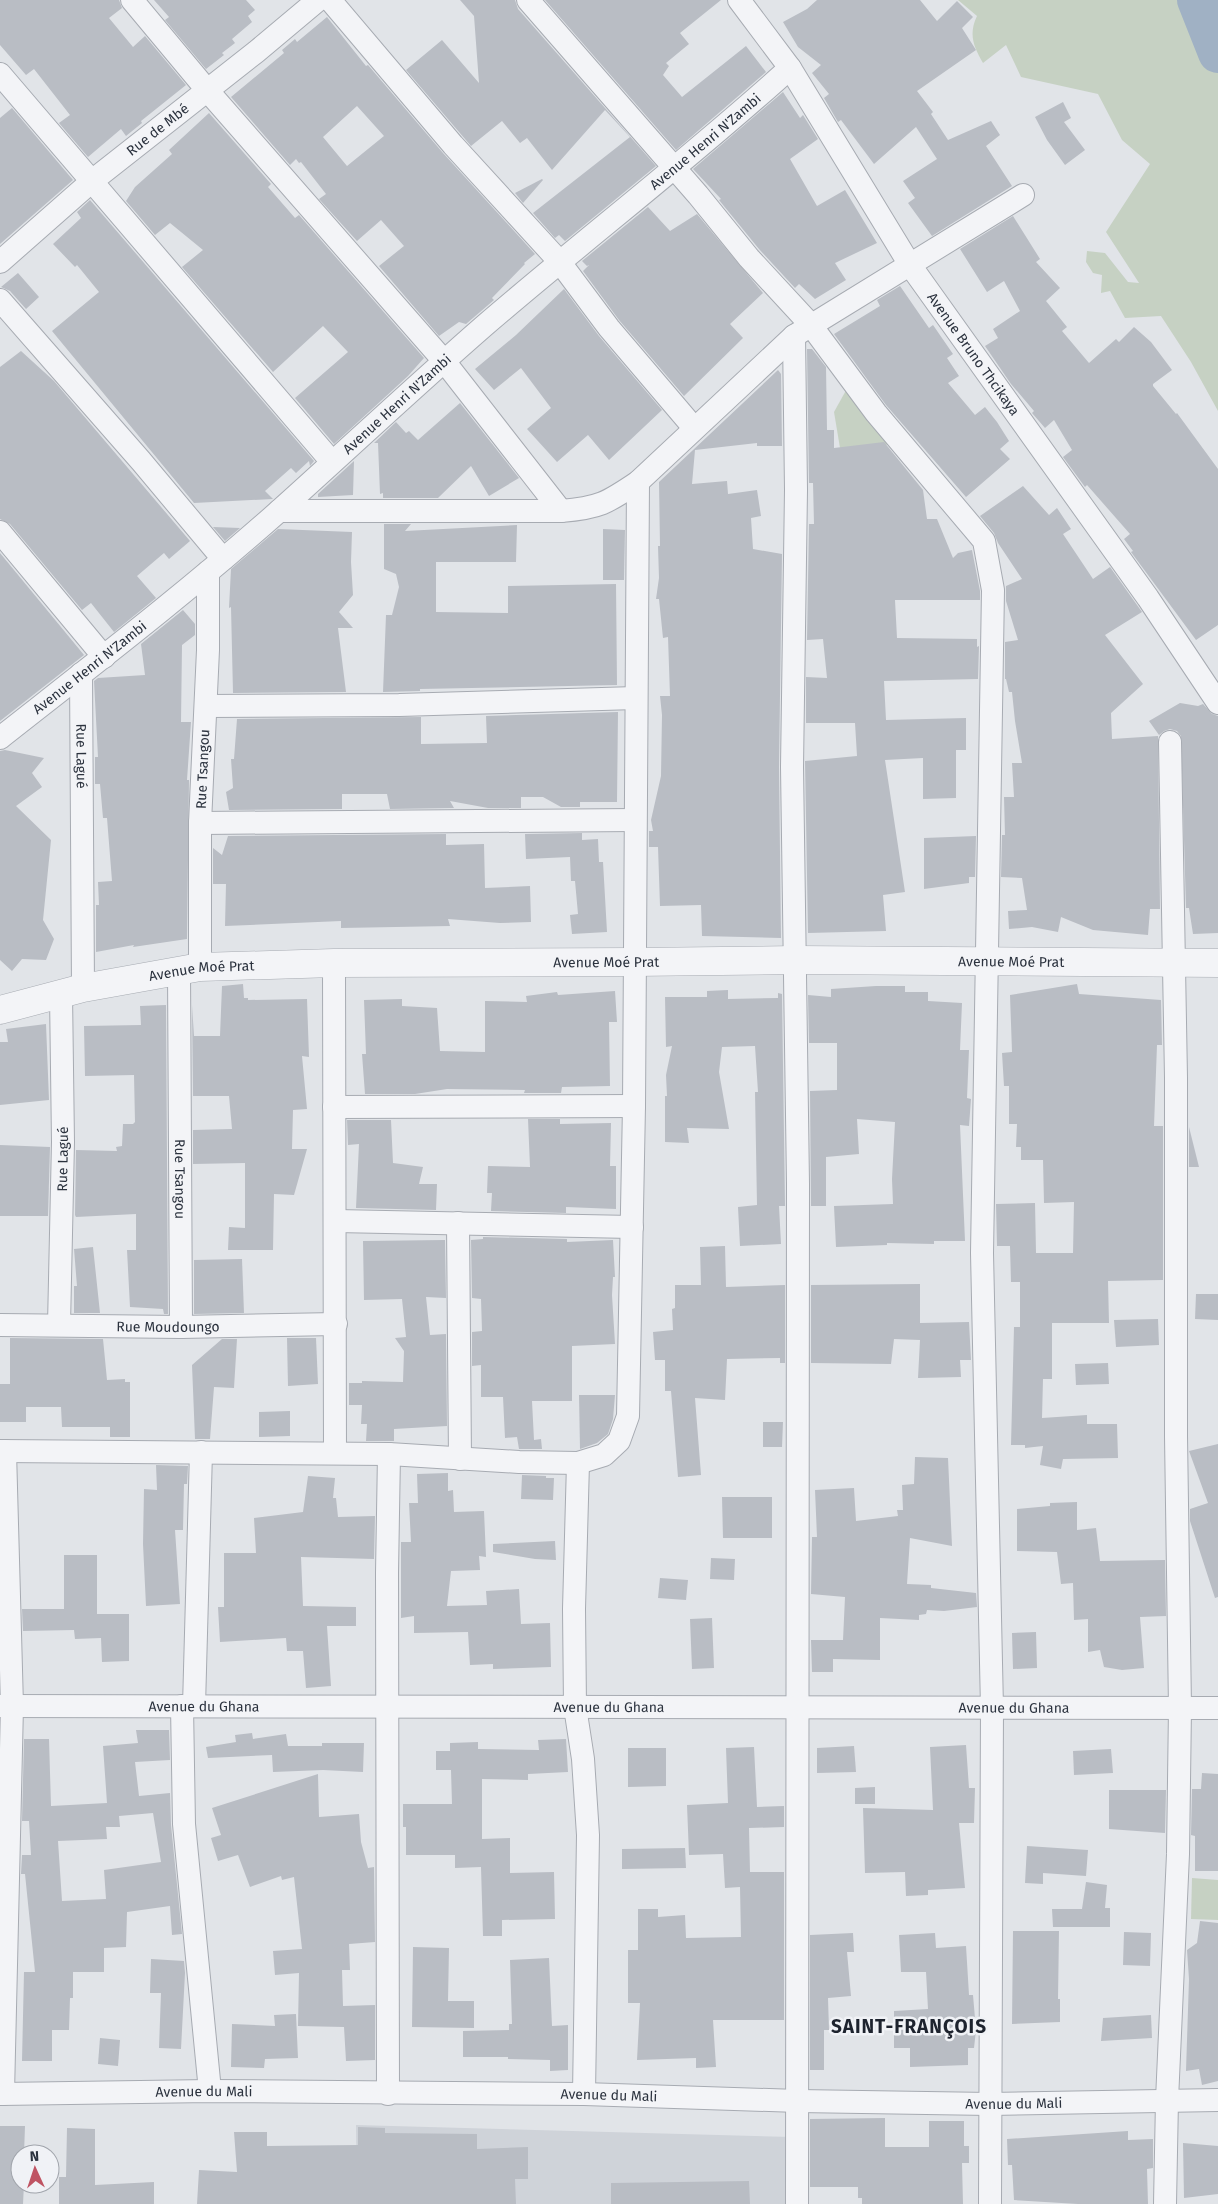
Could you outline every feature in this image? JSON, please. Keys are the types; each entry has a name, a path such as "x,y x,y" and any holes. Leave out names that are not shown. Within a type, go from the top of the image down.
{"street":[{"path":"132,0 207,90 444,361 561,511"},
{"name":"Rue de Mbé","path":"0,262 92,181 318,0"},
{"path":"330,0 453,145 559,262 609,328 694,428"},
{"path":"528,0 675,168 749,258 802,330 876,413 984,541 993,590 982,1254 992,1708 990,2204"},
{"name":"Avenue Bruno Thcikaya","path":"739,0 790,68 910,265 1148,598 1218,703"},
{"name":"Avenue Henri N'Zambi","path":"0,738 104,657 215,566 279,511 444,361 559,262 675,168 790,68"},
{"path":"0,74 332,462"},
{"path":"279,511 561,511 588,509 609,502 638,482 694,428 802,330 1023,195"},
{"path":"0,300 141,461 215,566"},
{"path":"797,2204 799,1707 796,960 792,767 796,490 802,330"},
{"path":"1,2094 6,1706 12,1623 2,1451 389,1454 460,1459 578,1463 604,1456 619,1441 628,1416 632,1227 638,482"},
{"path":"0,532 104,657"},
{"name":"Rue Tsangou","path":"181,1327 190,969 215,566"},
{"name":"Rue Lagué","path":"59,1325 63,1142 72,991 81,674"},
{"path":"206,706 399,705 636,698"},
{"path":"1165,2204 1167,2100 1178,1854 1180,1708 1176,1436 1176,1078 1170,742"},
{"path":"200,824 635,820"},
{"name":"Avenue Moé Prat","path":"0,1010 72,991 190,969 334,963 796,960 1218,963"},
{"path":"334,963 335,1453"},
{"path":"334,1107 634,1106"},
{"path":"336,1220 632,1227"},
{"path":"458,1223 460,1459"},
{"name":"Rue Moudoungo","path":"0,1325 181,1327 336,1324"},
{"path":"201,1452 184,1824 210,2090"},
{"path":"388,2094 387,1706 389,1454"},
{"path":"578,1463 574,1608 576,1707 583,1759 588,1834 584,2094"},
{"name":"Avenue du Ghana","path":"6,1706 1218,1708"},
{"name":"Avenue du Mali","path":"1,2094 210,2090 388,2094 584,2094 798,2101 990,2104 1218,2100"}],"shaded area":[{"path":"356,2125 792,2137 792,2204 357,2204"}],"green space":[{"path":"958,0 1218,0 1218,411 1191,362 1161,316 1125,318 1110,291 1101,293 1102,275 1093,273 1086,262 1087,251 1105,253 1128,282 1139,283 1106,232 1150,164 1122,140 1098,94 1021,77 1006,45 983,63 973,41 973,29 977,16"},
{"path":"849,385 890,444 841,454 834,412"},
{"path":"1192,1878 1218,1880 1218,1920 1191,1919"}],"building":[{"path":"0,0 119,0 122,8 109,18 133,47 145,36 186,85 141,121 142,123 126,136 121,129 88,157 59,123 70,115 34,69 26,75 0,45"},
{"path":"154,0 246,0 255,10 248,16 252,22 232,39 235,43 222,53 224,55 206,69 165,20 169,17"},
{"path":"460,0 515,0 518,9 656,166 565,241 559,235 555,238 533,213 630,137 605,110 552,170 527,138 520,143 502,121 471,146 406,70 442,40 479,83 474,16"},
{"path":"545,0 721,0 680,33 689,44 666,63 669,66 663,75 682,97 746,46 766,72 676,150"},
{"path":"817,0 920,0 937,21 957,1 973,17 962,28 976,50 917,91 933,112 931,114 948,140 991,121 1000,135 986,146 1012,186 932,236 908,203 915,198 903,181 937,159 916,127 874,164 841,120 838,122 824,98 829,94 812,73 821,65 798,47 783,22 807,9"},
{"path":"327,17 366,66 368,65 443,153 535,254 524,263 492,298 494,300 466,324 459,322 439,336 379,266 404,246 381,220 357,241 319,199 326,194 301,162 299,163 296,159 290,165 231,97 284,53 282,50 295,39 297,42","holes":["357,106 384,136 347,166 323,137"]},
{"path":"783,92 800,118 803,115 818,139 790,159 817,206 845,190 877,243 835,263 846,280 815,299 799,284 795,288 759,249 719,200 721,199 693,169"},
{"path":"1063,102 1071,118 1064,122 1085,150 1065,165 1047,140 1035,117"},
{"path":"12,108 73,180 0,244 0,118"},
{"path":"209,113 271,184 268,187 295,218 299,215 424,358 408,376 334,444 295,398 348,352 323,326 273,372 182,267 203,250 170,223 155,235 126,201 135,187 172,154 169,150"},
{"path":"543,180 523,203 515,193"},
{"path":"90,200 314,461 310,466 309,461 296,473 291,468 265,491 273,499 194,503 52,331 99,292 77,265 75,267 53,244 81,218 77,212"},
{"path":"648,207 670,231 697,214 763,293 730,324 743,338 684,396 619,320 583,271 589,265 587,266 582,261"},
{"path":"1013,216 1040,259 1036,262 1060,288 1046,301 1067,327 1062,331 1089,363 1116,339 1119,342 1134,327 1151,342 1172,370 1153,384 1153,386 1177,413 1218,469 1218,625 1196,640 1131,552 1133,551 1124,539 1130,534 1087,485 1085,487 1063,457 1072,450 1054,420 1045,428 1032,413 1034,411 1011,384 985,346 998,338 993,329 1020,311 1004,281 987,292 960,249"},
{"path":"18,273 39,297 26,309 10,291 1,287"},
{"path":"900,286 929,328 933,325 953,354 947,358 959,376 948,383 975,415 985,407 1009,441 1000,449 1010,459 966,497 886,405 834,334 880,306 877,300"},
{"path":"564,289 599,336 662,410 609,460 588,435 557,462 527,429 551,408 521,368 494,390 475,369 516,335"},
{"path":"807,349 812,349 826,367 827,430 834,430 834,448 884,442 923,490 927,519 937,519 953,558 958,553 972,550 980,591 980,600 895,600 897,638 977,639 977,647 979,646 978,679 884,681 886,720 966,718 966,750 956,750 956,798 923,799 923,758 885,760 905,892 883,895 886,931 808,933 805,761 857,756 855,723 806,723 806,677 827,678 823,639 807,640 809,524 814,524 813,483 809,483"},
{"path":"21,351 54,381 190,541 169,559 164,553 137,576 156,598 114,632 91,603 82,610 10,524 0,519 0,367"},
{"path":"778,370 781,374 782,446 757,446 757,443 695,450 692,484 727,481 728,494 757,490 761,516 751,518 753,549 782,554 779,767 781,938 702,936 701,905 660,906 658,847 649,847 649,831 653,831 651,820 661,776 662,715 660,696 670,696 668,637 663,638 659,599 656,599 659,578 658,546 660,546 659,482"},
{"path":"460,403 519,478 489,496 471,466 438,498 383,498 383,493 380,494 378,443 374,443 396,422 406,433 409,431 418,440"},
{"path":"354,461 353,495 318,497 318,494"},
{"path":"1023,486 1049,515 1057,508 1071,529 1063,534 1093,579 1110,567 1142,612 1105,635 1143,684 1111,713 1112,739 1158,736 1160,909 1150,909 1148,935 1093,930 1061,917 1058,932 1032,927 1009,929 1008,911 1027,910 1022,878 1001,877 1002,835 1005,835 1004,797 1014,797 1012,763 1022,763 1012,692 1009,692 1005,679 1005,642 1018,640 1006,601 1006,586 1022,579 998,543 994,533 980,516"},
{"path":"384,524 411,524 405,531 517,525 516,562 436,562 436,612 508,613 508,586 616,584 617,685 420,689 420,691 383,692 386,615 392,615 399,587 396,574 384,569"},
{"path":"213,527 240,528 225,541"},
{"path":"278,529 352,532 353,595 339,612 353,628 338,628 346,692 233,693 231,607 229,608 231,569"},
{"path":"603,529 625,530 624,580 603,580"},
{"path":"0,553 84,655 0,721"},
{"path":"183,610 195,624 195,635 182,645 181,722 191,722 187,780 189,780 187,939 133,947 134,945 96,952 96,905 99,905 98,882 112,881 107,818 103,818 100,784 95,784 95,757 98,757 94,681 98,678 145,675 141,644"},
{"path":"1180,703 1198,706 1203,704 1212,714 1218,716 1218,933 1193,934 1189,908 1186,908 1181,736 1177,731 1170,729 1159,735 1149,721"},
{"path":"618,712 617,802 580,802 580,807 561,807 543,797 521,797 521,808 488,808 450,801 454,808 390,809 387,794 342,794 342,809 229,810 226,792 233,788 231,759 234,759 237,719 421,717 421,744 487,743 486,716"},
{"path":"5,750 44,758 32,773 42,787 16,806 51,840 43,920 54,939 46,960 22,959 12,971 0,960 0,751"},
{"path":"582,833 582,840 598,839 599,862 603,862 607,932 572,934 570,915 578,914 575,881 571,881 570,857 526,859 525,834"},
{"path":"446,834 446,845 484,844 485,888 530,886 531,922 500,923 448,919 450,926 341,928 341,921 225,926 226,884 213,884 213,848 222,855 228,836"},
{"path":"976,836 975,877 969,877 969,883 924,889 924,838"},
{"path":"243,984 244,998 248,998 248,1000 307,999 309,1057 302,1056 307,1109 293,1110 292,1149 307,1149 294,1195 274,1194 273,1250 228,1250 229,1227 245,1228 245,1163 193,1164 193,1130 232,1129 229,1096 193,1096 192,1005 194,1036 220,1036 222,986"},
{"path":"1077,984 1079,994 1161,1000 1162,1045 1157,1045 1154,1126 1163,1126 1163,1280 1108,1281 1109,1323 1052,1323 1052,1379 1043,1379 1042,1418 1087,1415 1087,1424 1117,1424 1118,1458 1063,1459 1061,1469 1040,1465 1043,1446 1025,1448 1025,1445 1011,1445 1014,1327 1020,1327 1020,1282 1011,1282 1010,1246 997,1246 996,1204 1035,1203 1036,1253 1073,1253 1074,1202 1044,1203 1043,1160 1021,1160 1021,1147 1016,1147 1017,1124 1009,1124 1009,1086 1004,1086 1002,1053 1012,1052 1010,995"},
{"path":"905,986 905,992 928,992 928,1001 962,1003 960,1050 969,1050 967,1098 971,1099 969,1126 960,1125 965,1241 934,1241 934,1244 887,1243 887,1245 836,1247 834,1206 893,1204 892,1179 895,1122 857,1119 859,1154 826,1157 826,1206 811,1206 810,1091 837,1090 837,1043 809,1043 808,995 831,997 831,989"},
{"path":"728,990 728,999 778,998 778,993 782,994 785,1206 779,1206 781,1244 740,1246 738,1207 757,1205 755,1092 758,1092 755,1046 722,1047 719,1072 729,1129 687,1128 689,1143 665,1142 666,1075 672,1046 666,1047 665,997 707,997 707,991"},
{"path":"615,991 617,1022 609,1022 610,1086 562,1087 561,1093 524,1093 525,1090 447,1089 415,1094 365,1094 362,1054 366,1054 364,1000 402,999 402,1006 437,1008 440,1051 485,1052 485,1001 527,1002 526,996 557,992 558,995"},
{"path":"166,1005 168,1314 164,1314 163,1309 130,1307 127,1250 136,1250 136,1214 76,1217 75,1215 76,1150 117,1151 116,1147 122,1146 123,1124 133,1124 135,1122 134,1075 85,1076 84,1026 141,1025 140,1006"},
{"path":"46,1024 49,1100 0,1105 0,1042 8,1042 6,1029"},
{"path":"528,1119 560,1119 560,1124 611,1123 610,1166 616,1166 616,1209 566,1207 566,1213 491,1211 492,1193 487,1193 488,1166 530,1167"},
{"path":"347,1120 391,1120 393,1163 423,1167 419,1184 437,1184 436,1210 356,1208 359,1144 348,1145"},
{"path":"1189,1127 1199,1167 1189,1167"},
{"path":"0,1145 50,1147 48,1216 0,1216"},
{"path":"483,1237 567,1239 567,1242 613,1240 615,1277 613,1277 612,1295 615,1344 572,1346 572,1401 532,1401 534,1440 541,1439 542,1449 519,1449 517,1437 505,1438 503,1397 481,1397 481,1365 472,1366 472,1332 482,1331 481,1299 472,1298 471,1240 483,1239"},
{"path":"445,1240 446,1298 426,1297 430,1335 446,1334 447,1426 394,1429 394,1441 366,1441 367,1424 361,1424 362,1405 349,1405 349,1383 362,1383 362,1381 403,1382 404,1351 395,1338 406,1337 402,1299 364,1300 363,1241"},
{"path":"725,1246 726,1287 785,1285 785,1363 780,1363 780,1358 727,1359 725,1400 695,1398 701,1475 678,1477 671,1391 665,1391 665,1360 655,1360 653,1332 673,1330 672,1309 675,1308 675,1285 701,1285 700,1247"},
{"path":"93,1247 100,1313 74,1313 74,1286 77,1286 74,1249"},
{"path":"242,1259 244,1313 194,1314 194,1260"},
{"path":"920,1284 920,1323 969,1322 971,1360 960,1360 961,1377 918,1378 920,1340 894,1339 891,1364 811,1363 811,1285"},
{"path":"1196,1294 1218,1294 1218,1320 1195,1319"},
{"path":"1158,1319 1159,1345 1116,1347 1114,1320"},
{"path":"10,1338 103,1339 107,1380 125,1379 125,1382 130,1382 130,1437 110,1437 110,1427 62,1427 61,1407 26,1407 26,1422 0,1422 0,1384 10,1384"},
{"path":"287,1338 316,1338 318,1384 288,1386"},
{"path":"222,1339 237,1339 234,1388 214,1387 210,1439 195,1439 192,1365"},
{"path":"1108,1363 1109,1384 1076,1385 1075,1364"},
{"path":"579,1395 615,1395 613,1419 608,1434 597,1443 580,1449"},
{"path":"290,1411 290,1436 259,1437 259,1412"},
{"path":"763,1422 783,1422 782,1447 763,1447"},
{"path":"1218,1444 1218,1597 1215,1598 1190,1521 1190,1509 1208,1503 1189,1451"},
{"path":"915,1457 948,1458 952,1546 910,1538 907,1584 931,1585 931,1588 976,1593 977,1607 944,1611 927,1610 926,1614 919,1615 919,1620 880,1618 880,1660 833,1659 833,1672 812,1672 811,1640 843,1640 845,1597 811,1594 812,1537 817,1537 815,1490 854,1488 856,1521 898,1516 897,1510 903,1510 902,1485 914,1484"},
{"path":"156,1465 188,1466 187,1484 184,1484 183,1530 175,1530 180,1604 146,1606 143,1544 144,1489 157,1490"},
{"path":"448,1473 448,1491 453,1490 454,1512 484,1511 486,1557 479,1556 480,1570 451,1571 447,1606 487,1605 486,1591 519,1589 521,1624 550,1623 551,1667 493,1669 493,1664 470,1665 468,1632 414,1633 414,1616 401,1618 401,1542 411,1542 409,1503 418,1503 417,1474"},
{"path":"522,1475 554,1478 553,1500 521,1499"},
{"path":"308,1476 335,1478 333,1498 336,1498 338,1517 375,1516 374,1559 301,1557 303,1606 356,1607 356,1626 327,1626 331,1686 306,1688 303,1651 287,1651 286,1638 220,1642 218,1607 224,1607 224,1553 256,1553 254,1518 303,1512"},
{"path":"722,1497 772,1497 772,1538 723,1538"},
{"path":"1077,1502 1077,1530 1096,1528 1100,1561 1165,1560 1166,1616 1140,1617 1144,1668 1122,1670 1104,1667 1100,1650 1088,1652 1088,1619 1074,1620 1073,1583 1061,1584 1057,1552 1017,1551 1017,1509 1050,1506 1050,1503"},
{"path":"555,1541 556,1560 535,1559 493,1552 493,1544"},
{"path":"64,1555 97,1555 97,1614 129,1614 129,1661 102,1662 101,1638 75,1639 74,1630 23,1631 22,1609 64,1609"},
{"path":"711,1558 735,1559 734,1580 710,1579"},
{"path":"660,1578 688,1580 686,1600 658,1598"},
{"path":"712,1618 714,1668 692,1669 690,1619"},
{"path":"1036,1632 1037,1668 1013,1669 1012,1633"},
{"path":"136,1730 169,1730 170,1760 135,1762 139,1796 170,1793 171,1825 182,1934 172,1935 170,1906 127,1912 126,1947 104,1948 104,1972 73,1972 73,1998 70,1998 69,2030 52,2030 52,2061 22,2061 24,1972 35,1972 25,1874 21,1874 22,1855 31,1855 29,1821 22,1821 24,1739 49,1739 51,1806 107,1803 103,1746 138,1743","holes":["153,1813 161,1862 104,1870 106,1899 62,1901 58,1841 107,1839 106,1827 120,1827 119,1816"]},
{"path":"252,1733 253,1739 286,1734 288,1746 322,1746 322,1743 364,1743 363,1772 323,1770 273,1772 272,1755 208,1758 206,1747 236,1742 235,1735"},
{"path":"566,1739 568,1772 528,1774 528,1780 482,1779 482,1839 510,1838 510,1873 554,1872 555,1919 502,1920 502,1936 483,1936 481,1867 455,1868 455,1855 406,1855 406,1827 403,1827 403,1804 452,1804 451,1770 436,1770 436,1751 450,1751 450,1743 478,1742 478,1749 539,1750 538,1740"},
{"path":"966,1745 969,1788 975,1788 974,1823 959,1823 965,1888 928,1890 928,1895 906,1896 905,1872 865,1873 863,1808 933,1810 930,1747"},
{"path":"854,1746 856,1772 817,1773 817,1748"},
{"path":"754,1747 757,1807 784,1806 784,1827 749,1828 750,1872 784,1872 784,2020 713,2020 716,2067 696,2068 696,2058 637,2060 640,2003 628,2003 628,1950 638,1950 638,1909 658,1909 658,1917 685,1915 686,1938 741,1937 740,1887 725,1888 723,1854 689,1855 687,1805 728,1803 726,1748"},
{"path":"628,1748 666,1748 666,1786 628,1787"},
{"path":"1111,1749 1113,1773 1074,1775 1073,1751"},
{"path":"1202,1773 1218,1774 1218,1871 1195,1871 1195,1836 1191,1835 1192,1789 1201,1789"},
{"path":"318,1774 319,1817 359,1814 361,1842 368,1868 374,1867 375,1942 349,1944 350,1970 342,1970 343,2006 375,2005 375,2060 346,2061 344,2027 298,2026 299,1973 275,1975 273,1951 302,1949 294,1877 282,1880 281,1876 250,1887 238,1855 218,1861 211,1838 221,1835 212,1808"},
{"path":"875,1787 875,1804 855,1804 855,1788"},
{"path":"1109,1790 1166,1790 1165,1833 1109,1829"},
{"path":"1027,1846 1088,1850 1086,1876 1043,1873 1043,1884 1025,1883"},
{"path":"685,1848 686,1868 622,1869 622,1849"},
{"path":"1086,1882 1107,1885 1105,1908 1110,1908 1110,1927 1053,1927 1052,1909 1082,1909"},
{"path":"1200,1921 1218,1923 1218,2081 1202,2085 1199,2069 1186,2071 1189,1979 1187,1950 1197,1943"},
{"path":"1013,1931 1059,1931 1058,1999 1060,1999 1060,2022 1012,2024"},
{"path":"1124,1932 1151,1933 1150,1966 1123,1965"},
{"path":"853,1933 854,1952 847,1952 851,1996 828,1998 829,2030 824,2030 824,2070 810,2070 810,1935"},
{"path":"935,1933 936,1948 966,1946 969,1995 973,1995 976,2030 974,2048 968,2048 968,2065 910,2067 910,2048 894,2048 894,2011 928,2009 926,1972 901,1972 899,1935"},
{"path":"413,1947 449,1948 448,2001 474,2001 474,2028 412,2027"},
{"path":"549,1958 552,2026 568,2025 568,2070 550,2071 550,2060 508,2059 508,2057 463,2057 463,2031 509,2030 509,2024 512,2024 510,1960"},
{"path":"151,1959 184,1961 181,2049 159,2048 161,1993 150,1993"},
{"path":"296,2014 298,2058 265,2059 264,2068 231,2067 232,2024 275,2026 274,2015"},
{"path":"1151,2015 1152,2038 1101,2041 1103,2018"},
{"path":"100,2038 120,2040 118,2066 98,2064"},
{"path":"885,2118 885,2147 929,2147 929,2121 964,2121 964,2146 969,2146 969,2163 962,2163 963,2204 862,2204 862,2198 858,2198 858,2187 810,2187 810,2119"},
{"path":"0,2126 25,2126 24,2144 10,2144 10,2194 24,2194 23,2204 0,2204"},
{"path":"358,2127 385,2128 385,2133 477,2134 477,2149 528,2147 528,2179 515,2179 516,2204 197,2204 199,2170 237,2172 234,2132 267,2132 267,2146 358,2145"},
{"path":"67,2128 95,2129 95,2185 154,2182 154,2204 59,2204 60,2177 66,2177"},
{"path":"1128,2131 1128,2140 1153,2139 1153,2168 1147,2169 1148,2204 1078,2204 1014,2200 1012,2165 1008,2165 1007,2139"},
{"path":"1183,2143 1218,2146 1218,2194 1184,2198"},
{"path":"749,2181 750,2204 611,2204 611,2183"}],"waterway":[{"path":"1197,0 1218,53"}],"district":[{"name":"SAINT-FRANÇOIS","path":"909,2026"}]}
